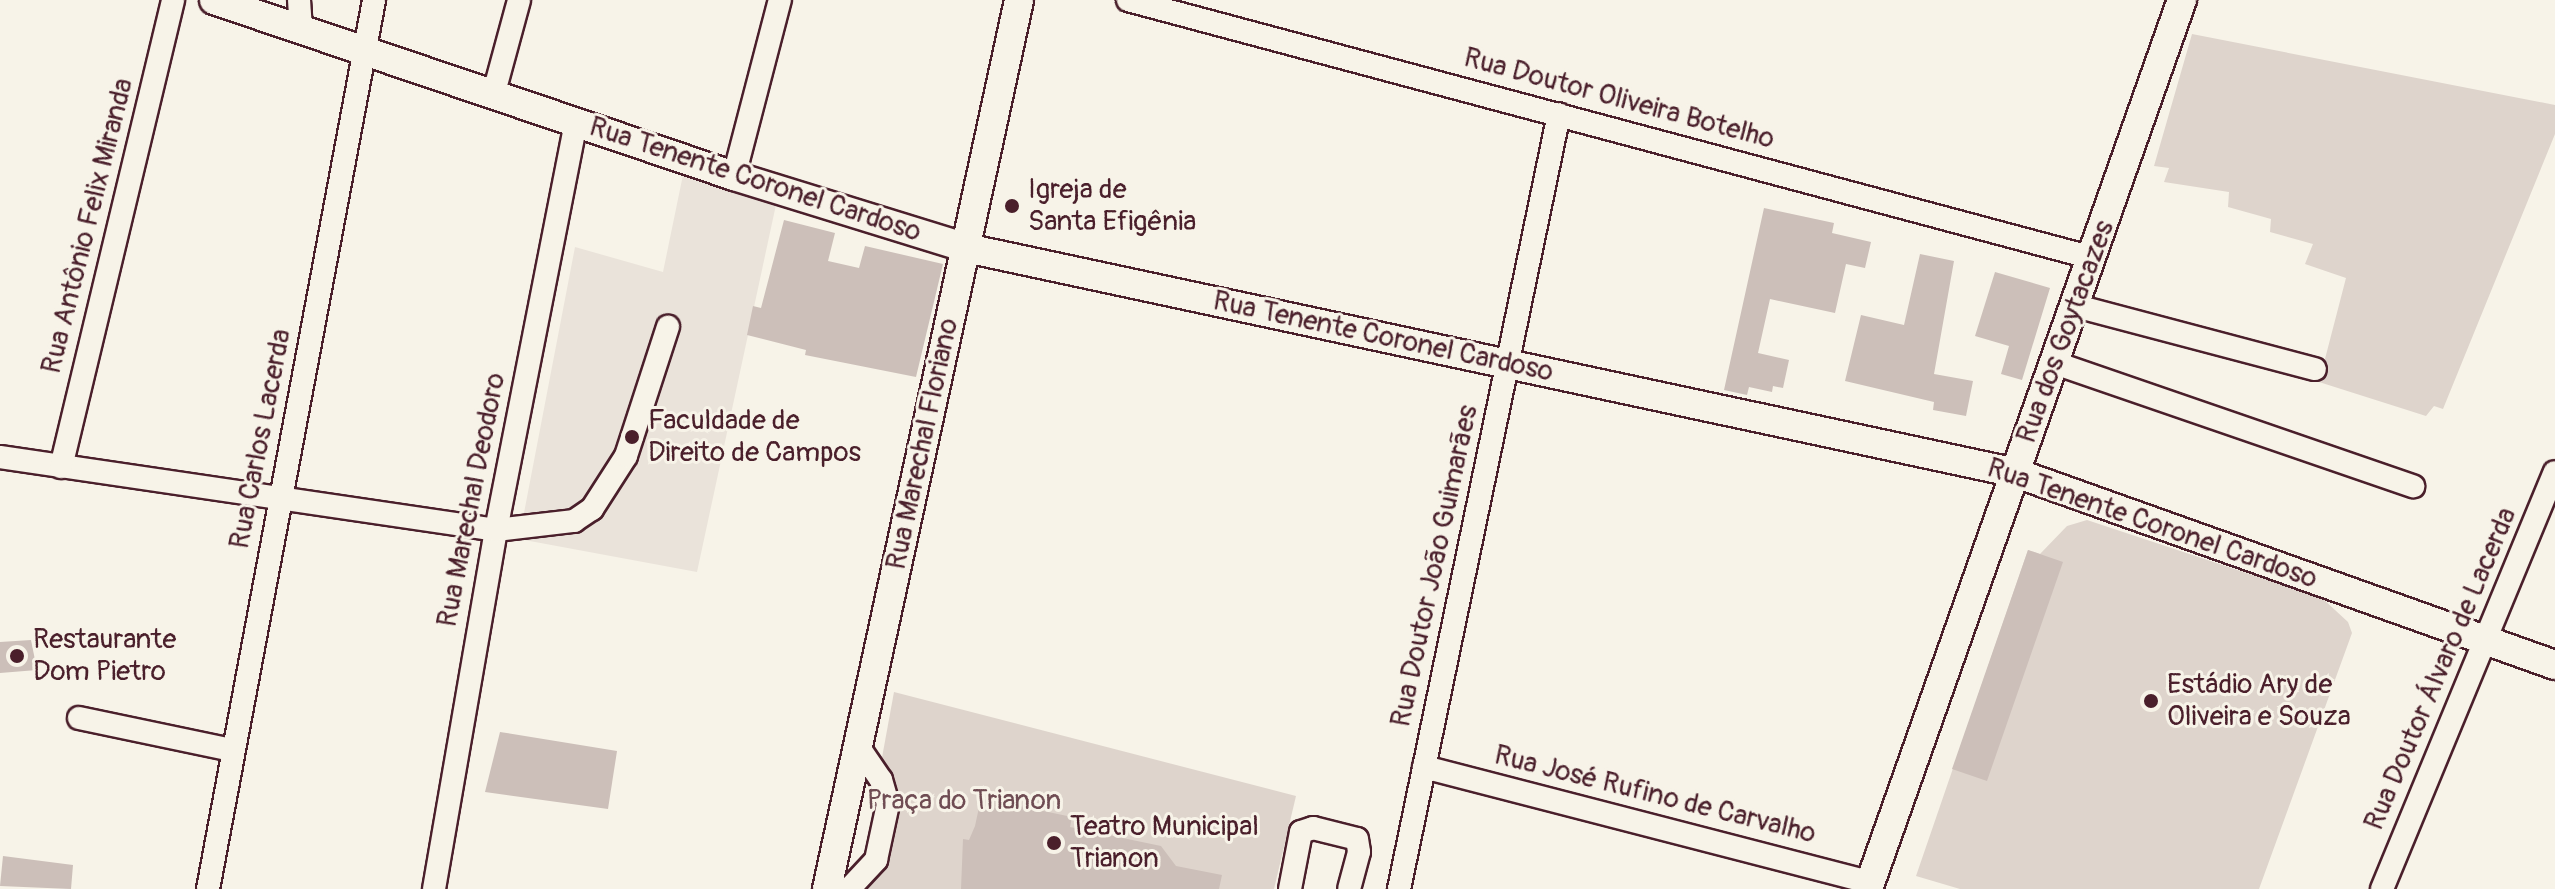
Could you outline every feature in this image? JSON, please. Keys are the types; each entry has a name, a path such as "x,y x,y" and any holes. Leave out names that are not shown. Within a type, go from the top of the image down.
{"main road":[{"name":"Rua Tenente Coronel Cardoso","path":"214,0 734,176 966,248 2016,473 2555,665"},
{"name":"Rua Marechal Floriano","path":"827,889 1019,0"},
{"name":"Rua dos Goytacazes","path":"1869,885 2182,0"}],"street":[{"name":"Rua Antônio Felix Miranda","path":"61,467 173,0"},
{"path":"299,0 301,30"},
{"name":"Rua Carlos Lacerda","path":"208,889 374,0"},
{"path":"493,96 519,0"},
{"path":"734,176 780,0"},
{"name":"Rua Doutor Oliveira Botelho","path":"1128,0 2093,258"},
{"name":"Rua Doutor João Guimarães","path":"1399,889 1559,114"},
{"name":"Rua Marechal Deodoro","path":"434,889 496,530 576,122"},
{"path":"2076,306 2315,369"},
{"path":"0,457 496,530 574,521 592,509 626,456 668,327"},
{"path":"2055,363 2413,486"},
{"name":"Rua Doutor Álvaro de Lacerda","path":"2382,889 2555,472"},
{"path":"79,718 232,750"},
{"path":"849,889 876,860 888,804 881,780 858,746"},
{"name":"Rua José Rufino de Carvalho","path":"1424,767 1869,885"},
{"path":"1290,889 1301,832 1313,828 1357,839 1359,852 1349,889"}],"shaded area":[{"name":"Faculdade de Direito de Campos","path":"684,170 777,200 697,572 519,539 575,247 663,272"}],"green space":[{"path":"2192,34 2555,105 2555,134 2443,409 2434,406 2426,416 2319,382 2346,278 2305,264 2313,244 2270,232 2271,219 2228,207 2229,192 2164,182 2169,168 2154,166"},
{"name":"Estádio Ary de Oliveira e Souza","path":"2087,520 2322,598 2348,622 2352,633 2259,889 1960,889 1916,876 2028,550 2040,554 2067,526"},
{"name":"Praça do Trianon","path":"894,692 1296,796 1274,889 858,889"}],"building":[{"path":"1764,208 1834,223 1832,233 1871,242 1865,268 1846,264 1835,313 1770,299 1758,353 1789,360 1783,388 1773,386 1772,392 1749,387 1747,395 1724,390"},
{"path":"784,220 835,233 828,261 859,268 865,246 943,264 916,377 805,355 806,350 747,335 753,306 761,308"},
{"path":"1920,254 1954,261 1934,374 1973,381 1966,416 1933,410 1934,402 1845,381 1861,315 1904,325"},
{"path":"1995,272 2050,288 2022,380 2001,374 2009,346 1975,336"},
{"path":"2028,550 2063,562 1987,781 1952,769"},
{"name":"Restaurante Dom Pietro","path":"31,640 37,670 0,673 0,642"},
{"path":"500,732 617,751 608,809 485,792"},
{"name":"Teatro Municipal Trianon","path":"981,798 1072,817 1070,827 1161,846 1176,866 1222,875 1219,889 961,889 963,839 969,840"},
{"path":"3,856 73,865 71,889 0,886"}],"place":[{"name":"Igreja de Santa Efigênia","path":"1012,206"},
{"name":"Faculdade de Direito de Campos","path":"632,437"},
{"name":"Restaurante Dom Pietro","path":"17,656"},
{"name":"Estádio Ary de Oliveira e Souza","path":"2151,701"},
{"name":"Teatro Municipal Trianon","path":"1054,843"}]}
